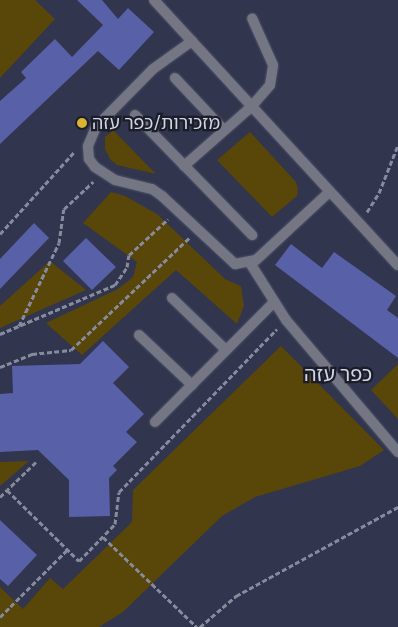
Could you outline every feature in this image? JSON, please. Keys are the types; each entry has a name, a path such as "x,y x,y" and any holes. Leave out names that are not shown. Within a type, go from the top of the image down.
{"street":[{"path":"154,0 328,192 398,265"},
{"path":"184,166 251,107 270,85 274,65 252,18"},
{"path":"192,41 153,69 90,136 89,158 102,173 115,180 152,189 177,210 226,259 235,264 250,263 328,192"},
{"path":"175,78 224,130"},
{"path":"135,115 252,236"},
{"path":"250,263 286,320 398,452"},
{"path":"172,298 226,350"},
{"path":"155,422 274,302"},
{"path":"139,334 192,385"}],"path":[{"path":"0,234 52,174 90,136"},
{"path":"360,225 379,193 398,145"},
{"path":"19,326 58,243 64,209 102,173"},
{"path":"0,334 115,285 127,267 129,255 177,210"},
{"path":"0,367 32,354 71,350 197,230"},
{"path":"7,490 79,561 115,524 119,492 286,320"},
{"path":"0,497 36,462"},
{"path":"103,537 199,627 236,596 398,507"},
{"path":"0,617 68,550"}],"shaded area":[{"path":"0,0 35,0 55,19 0,78"},
{"path":"113,130 156,174 117,165 110,159 105,149 105,137"},
{"path":"250,132 296,182 298,189 297,196 272,217 217,160"},
{"path":"111,192 125,196 157,214 225,279 241,286 244,306 237,324 176,270 82,355 46,323 118,289 133,277 137,262 83,223"},
{"path":"50,261 86,290 0,328 0,306"},
{"path":"281,346 384,450 360,466 255,497 222,516 123,612 99,627 0,627 0,587 23,609 50,578 63,589 132,522 133,490"},
{"path":"398,364 398,419 371,390"},
{"path":"29,461 0,486 0,462"}],"building":[{"path":"77,0 102,0 118,19 128,8 154,32 119,70 98,51 0,144 0,101 26,78 21,72 55,39 72,57 103,25"},
{"path":"34,223 49,238 0,289 0,259"},
{"path":"86,238 116,267 92,290 63,261"},
{"path":"291,244 322,268 334,252 396,296 387,310 398,318 398,358 275,265"},
{"path":"103,341 129,367 113,383 144,414 126,432 137,442 113,466 117,470 109,478 110,516 69,517 69,480 38,450 0,452 0,394 13,393 12,366 80,364"},
{"path":"0,520 37,555 8,586 0,579"}],"place":[{"name":"מזכירות/כפר עזה","path":"82,123"}],"district":[{"name":"כפר עזה","path":"338,374"}]}
